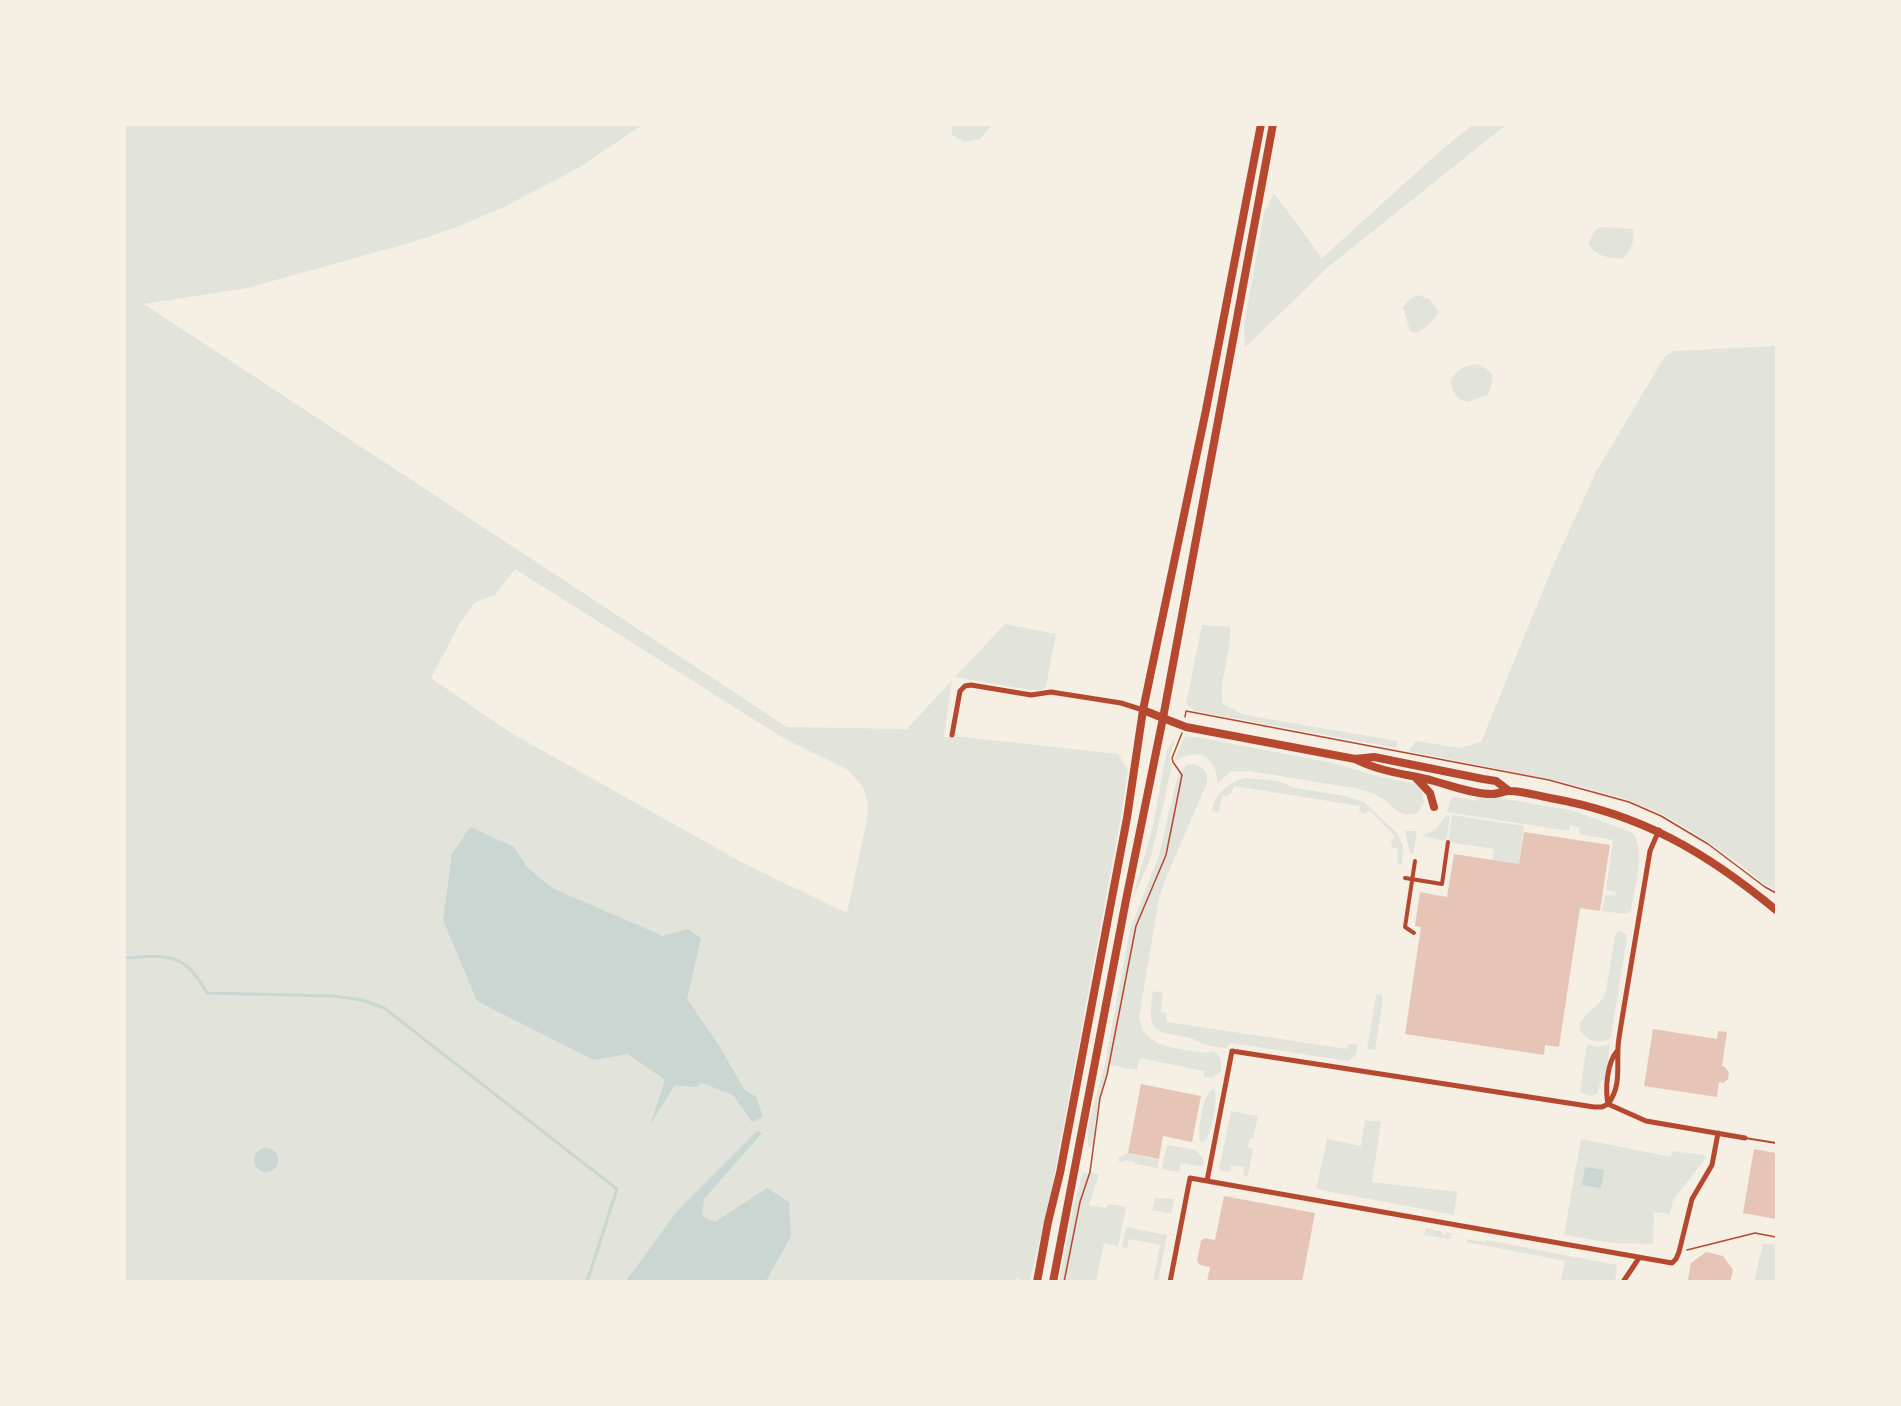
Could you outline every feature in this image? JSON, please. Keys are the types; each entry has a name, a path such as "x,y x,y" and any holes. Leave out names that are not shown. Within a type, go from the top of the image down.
{"main road":[{"path":"1037,1281 1082,1060 1127,818 1143,710 1206,410 1260,124"},
{"path":"1053,1281 1163,718 1274,124"},
{"path":"1143,710 1186,727 1355,759 1374,757 1496,782 1509,791"},
{"path":"1355,759 1372,768 1492,794 1509,791 1598,808 1659,830 1720,867 1776,910"},
{"path":"1413,776 1430,793 1434,807"}],"street":[{"path":"952,735 960,691 965,686 971,685 1031,695 1052,692 1121,703 1143,710"},
{"path":"1608,1104 1606,1095 1612,1057 1617,1051 1650,851 1659,830"},
{"path":"1405,878 1442,884 1448,842"},
{"path":"1414,933 1405,927 1415,861"},
{"path":"1207,1181 1232,1051 1594,1107 1608,1104 1646,1120 1745,1138"},
{"path":"1170,1281 1190,1178 1672,1263 1679,1252 1692,1199 1712,1164 1718,1133"},
{"path":"1623,1281 1639,1258"}],"lane":[{"path":"1745,1138 1776,1143"}],"path":[{"path":"1064,1281 1080,1202 1090,1172 1100,1098 1107,1075 1136,926 1166,855 1172,834 1182,775 1172,758 1182,737"},
{"path":"1679,1252 1755,1233 1776,1237"}],"shaded area":[{"path":"992,124 980,139 964,142 952,135 952,125"},
{"path":"124,125 642,125 580,167 504,207 457,227 413,242 247,288 144,304 787,727 907,729 952,680 944,737 954,736 1118,754 1128,770 1121,817 1051,1192 1030,1281 1018,1281 1019,1277 1010,1282 125,1281","holes":["515,569 785,739 848,770 863,787 868,803 867,819 847,913 745,864 511,733 431,678 460,623 474,603 495,595"]},
{"path":"1472,125 1506,125 1328,267 1245,348 1244,325 1264,213 1274,193 1322,258"},
{"path":"1604,227 1633,229 1632,246 1622,259 1603,256 1588,244 1595,230"},
{"path":"1418,295 1429,299 1439,311 1429,324 1415,333 1410,331 1403,307 1409,299"},
{"path":"1776,346 1776,890 1690,830 1657,812 1626,799 1564,782 1408,751 1416,741 1460,748 1481,742 1553,566 1596,472 1665,356 1674,351"},
{"path":"1477,364 1487,369 1492,375 1493,379 1488,394 1469,402 1459,399 1450,382 1460,369"},
{"path":"1005,624 1056,634 1046,686 1042,690 955,677"},
{"path":"1202,625 1230,627 1222,685 1223,704 1245,715 1397,741 1397,748 1195,711 1186,704"},
{"path":"1185,736 1333,763 1415,784 1421,789 1424,802 1417,813 1406,814 1398,811 1378,796 1360,789 1249,771 1231,771 1217,784 1214,767 1205,757 1192,754 1176,761 1175,758"},
{"path":"1175,739 1170,756 1172,766 1151,857 1130,906 1152,830 1167,750"},
{"path":"1194,764 1205,770 1207,783 1159,898 1139,1017 1142,1028 1156,1042 1176,1049 1217,1053 1221,1059 1221,1071 1213,1078 1204,1077 1204,1071 1140,1058 1137,1070 1109,1065 1095,1125 1094,1147 1088,1146 1088,1126 1105,1063 1130,930 1159,855 1178,774 1187,765"},
{"path":"1246,778 1277,781 1296,788 1344,796 1364,802 1396,832 1403,845 1402,864 1397,863 1398,849 1393,848 1391,841 1395,836 1369,810 1365,814 1359,812 1360,806 1234,786 1232,792 1227,796 1222,796 1219,812 1212,811 1216,799 1223,790 1234,782"},
{"path":"1477,794 1574,811 1633,833 1639,850 1639,860 1631,911 1626,914 1602,911 1605,895 1615,896 1616,892 1606,890 1613,840 1579,834 1579,827 1570,826 1569,831 1447,812 1451,798 1476,801"},
{"path":"1446,815 1450,816 1446,841 1423,836 1437,828"},
{"path":"1452,815 1524,826 1519,864 1493,860 1494,849 1448,842"},
{"path":"470,827 514,847 527,867 552,888 663,936 688,929 701,938 687,999 718,1044 744,1089 756,1097 763,1117 752,1122 733,1095 702,1083 696,1087 675,1085 650,1125 665,1080 628,1054 594,1060 477,1001 443,920 452,854"},
{"path":"1405,831 1417,831 1413,855 1410,854"},
{"path":"1620,931 1627,937 1611,1037 1606,1041 1598,1042 1587,1038 1582,1033 1580,1024 1601,1001 1605,993 1615,935"},
{"path":"1153,991 1163,993 1161,1012 1166,1013 1167,1022 1347,1049 1348,1044 1358,1044 1356,1055 1348,1061 1231,1043 1226,1048 1206,1045 1192,1038 1160,1031 1152,1022"},
{"path":"1376,995 1383,998 1375,1050 1367,1049"},
{"path":"1587,1044 1598,1047 1610,1044 1605,1080 1601,1081 1597,1094 1590,1096 1580,1092"},
{"path":"1214,1088 1216,1099 1212,1124 1207,1138 1204,1142 1200,1142 1203,1105"},
{"path":"1231,1111 1258,1116 1253,1139 1250,1139 1248,1148 1253,1149 1248,1176 1243,1175 1244,1167 1231,1165 1230,1172 1219,1170"},
{"path":"1365,1120 1381,1122 1372,1182 1457,1192 1454,1215 1316,1189 1327,1139 1361,1146"},
{"path":"757,1131 762,1133 704,1199 702,1216 715,1222 767,1188 789,1202 791,1236 766,1281 626,1281 678,1210"},
{"path":"1581,1139 1671,1157 1672,1151 1705,1155 1706,1158 1673,1200 1670,1214 1654,1212 1653,1244 1614,1243 1564,1235"},
{"path":"1167,1145 1196,1150 1204,1160 1203,1167 1181,1163 1179,1172 1162,1169"},
{"path":"266,1148 275,1151 278,1160 275,1169 266,1172 257,1169 254,1160 257,1151"},
{"path":"1127,1153 1159,1160 1157,1168 1124,1160 1123,1162 1118,1161 1119,1157"},
{"path":"1585,1167 1604,1170 1601,1188 1582,1185"},
{"path":"1090,1172 1099,1174 1089,1205 1105,1208 1109,1204 1126,1207 1118,1246 1104,1243 1096,1281 1059,1282 1074,1203 1083,1173 1089,1174"},
{"path":"1155,1198 1174,1199 1171,1214 1152,1210"},
{"path":"1126,1227 1167,1235 1158,1281 1153,1281 1160,1245 1129,1239 1127,1248 1122,1247"},
{"path":"1426,1228 1443,1232 1442,1235 1446,1232 1454,1234 1450,1239 1424,1235"},
{"path":"1467,1239 1485,1242 1486,1240 1617,1265 1615,1281 1561,1281 1565,1261 1466,1242"},
{"path":"1763,1243 1776,1245 1776,1281 1754,1281"}],"building":[{"path":"1524,832 1610,845 1600,911 1580,908 1559,1047 1545,1045 1544,1055 1405,1034 1421,927 1415,926 1420,892 1447,897 1454,854 1519,864"},
{"path":"1653,1029 1717,1039 1718,1031 1727,1032 1722,1066 1729,1073 1728,1079 1723,1083 1719,1082 1717,1097 1644,1086"},
{"path":"1141,1084 1201,1096 1192,1142 1163,1136 1159,1159 1128,1153"},
{"path":"1754,1149 1776,1153 1776,1219 1743,1213"},
{"path":"1224,1196 1315,1213 1302,1282 1207,1282 1210,1267 1200,1265 1197,1261 1201,1241 1204,1238 1215,1240"},
{"path":"1706,1252 1723,1256 1733,1270 1730,1282 1690,1282 1688,1279 1691,1263"}],"waterway":[{"path":"124,958 152,956 174,959 191,970 207,993 333,996 362,1000 384,1008 617,1189 587,1282"}]}
